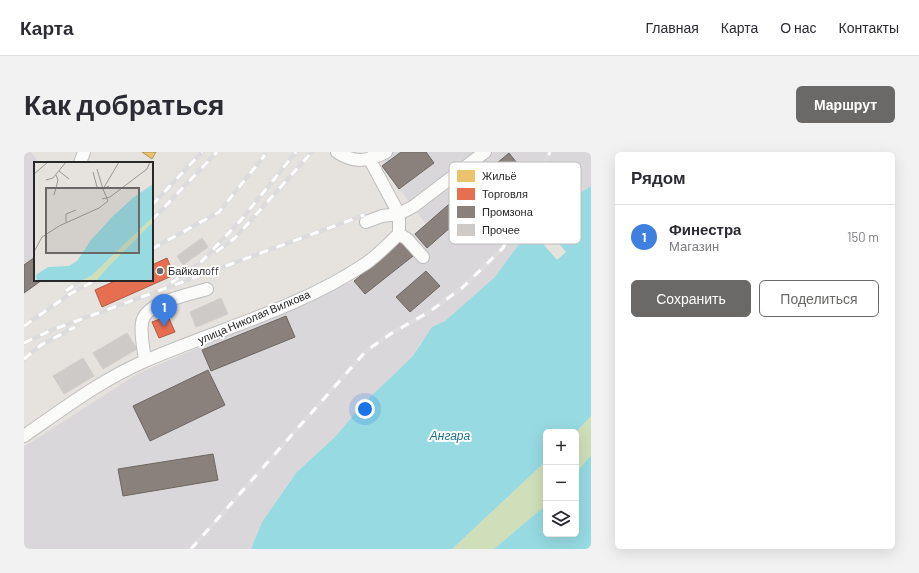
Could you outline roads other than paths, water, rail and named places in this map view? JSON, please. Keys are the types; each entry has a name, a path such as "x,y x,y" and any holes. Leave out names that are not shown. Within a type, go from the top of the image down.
{"street":[{"path":"80,162 84,152"},
{"path":"337,152 345,158 357,161 371,155 386,152"},
{"path":"472,162 485,152"},
{"path":"371,155 399,214 399,234 407,239 423,257"},
{"path":"366,222 382,216 399,214 414,206 449,179"},
{"name":"улица Николая Вилкова","path":"24,436 100,384 145,361 290,303 344,277 366,263 399,234"},
{"path":"145,361 142,324 144,315 155,305 207,289"}],"water":[{"name":"Ангара","path":"591,186 591,416 579,429 543,429 543,464 452,549 251,549 262,522 296,473 335,437 364,403 412,357 432,327 445,321 495,277 520,244 581,244 581,193"},
{"path":"591,455 591,549 494,549 543,508 543,537 579,537 579,469"}],"railway":[{"path":"153,204 202,152"},
{"path":"153,219 217,152"},
{"path":"171,283 201,262 241,220 296,152"},
{"path":"216,252 235,238 312,152"},
{"path":"545,162 550,152"},
{"path":"153,248 219,212 265,155"},
{"path":"24,343 52,330 364,215"},
{"path":"191,549 366,351 392,333 429,312 462,288 503,248 505,244"},
{"path":"66,291 80,281"},
{"path":"24,326 70,294 94,281"},
{"path":"24,359 41,345 75,327"}],"place":[{"name":"Байкалoff","path":"160,271"},
{"name":"Финестра","path":"164,327"}]}
